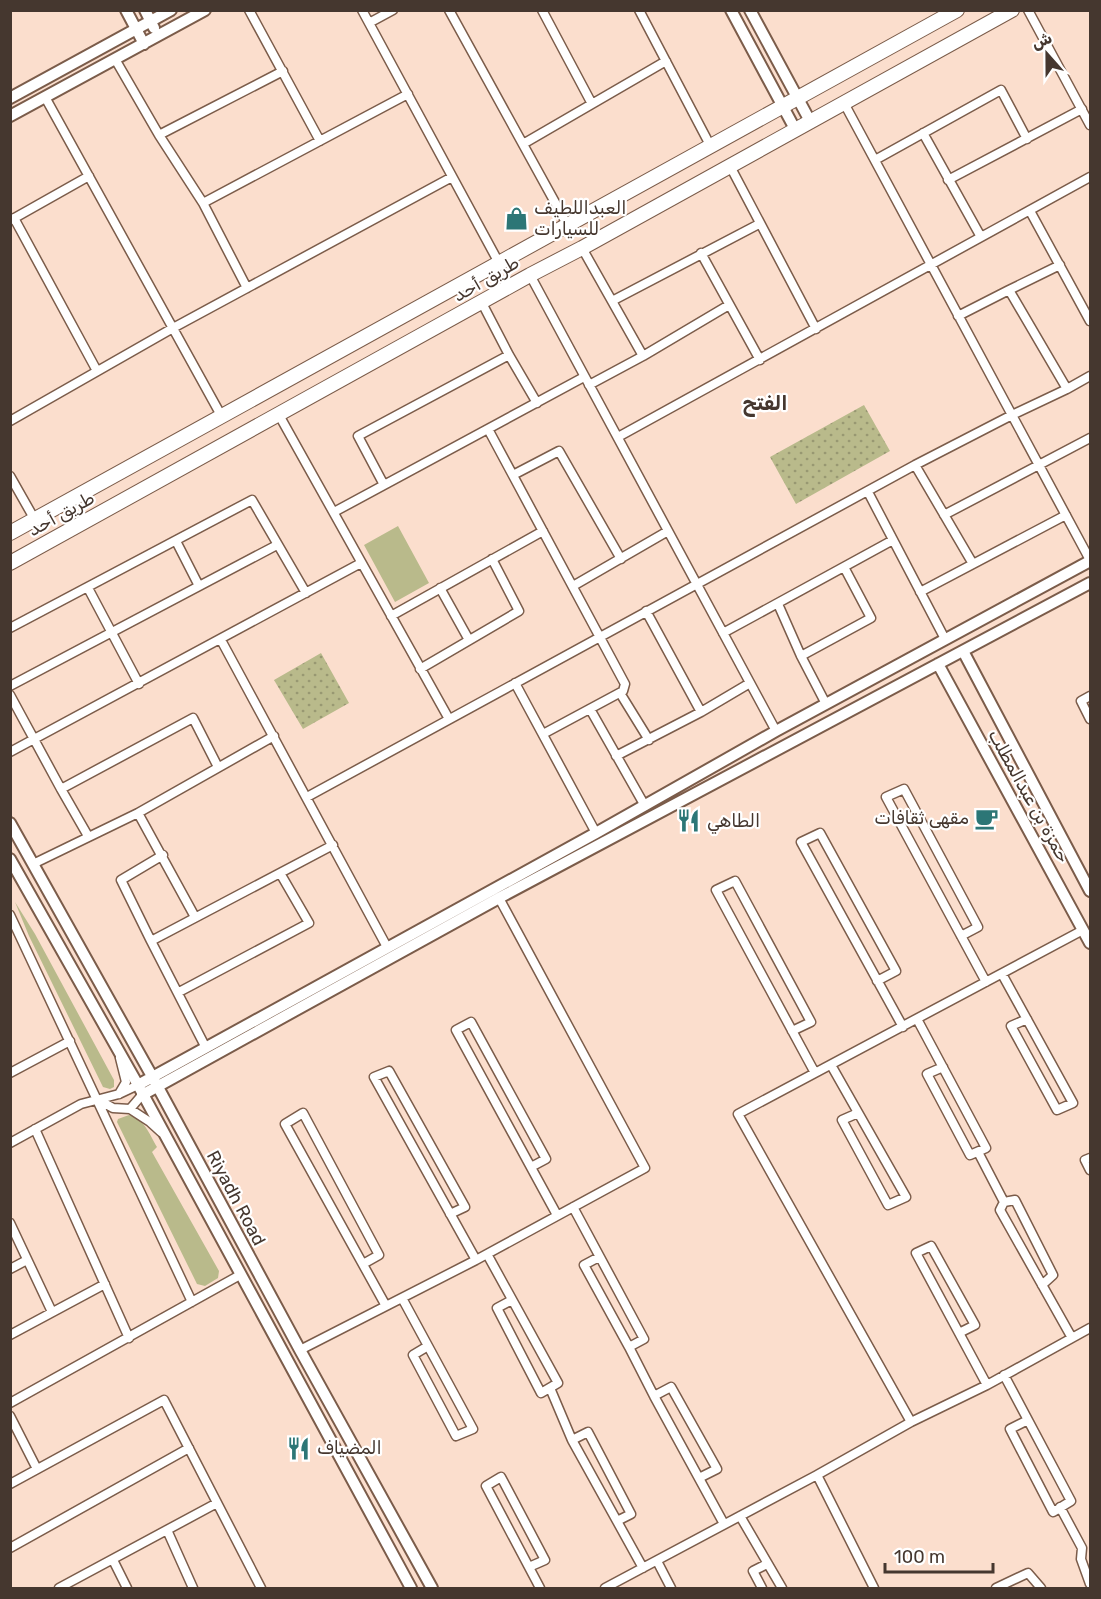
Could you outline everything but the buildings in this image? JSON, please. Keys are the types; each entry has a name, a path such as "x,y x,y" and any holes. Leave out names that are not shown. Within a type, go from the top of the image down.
{"main road":[{"name":"طريق أحد","path":"10,533 957,10"},
{"name":"طريق أحد","path":"10,563 1012,10"}],"street":[{"path":"126,10 144,44"},
{"path":"145,10 158,36"},
{"path":"10,98 171,10"},
{"path":"10,116 205,10"},
{"path":"249,10 320,141"},
{"path":"362,10 499,263"},
{"path":"369,23 393,10"},
{"path":"449,10 568,226"},
{"path":"542,10 591,104"},
{"path":"639,10 711,147"},
{"path":"731,10 795,129"},
{"path":"1028,10 1090,124"},
{"path":"752,11 810,121"},
{"path":"115,59 159,135 203,203 247,288"},
{"path":"523,144 666,61"},
{"path":"159,135 283,71"},
{"path":"875,160 1001,90 1027,139"},
{"path":"203,203 408,94"},
{"path":"45,97 222,417"},
{"path":"155,1082 206,1048 387,947 645,806 776,731 1090,561 844,103"},
{"path":"948,180 1082,110"},
{"path":"923,133 981,237"},
{"path":"730,166 816,329"},
{"path":"89,176 12,219 97,372"},
{"path":"10,421 173,328 452,177"},
{"path":"618,437 1090,177"},
{"path":"1030,211 1088,310 1090,321"},
{"path":"612,301 759,224"},
{"path":"582,248 643,356"},
{"path":"701,253 760,360"},
{"path":"958,316 1060,265"},
{"path":"530,275 776,731"},
{"path":"1009,290 1067,389"},
{"path":"482,303 537,403"},
{"path":"589,385 729,305"},
{"path":"384,485 358,436 509,355"},
{"path":"307,797 646,612 696,582 1090,375"},
{"path":"334,512 584,377"},
{"path":"279,415 449,719"},
{"path":"488,429 625,684 620,693 543,734"},
{"path":"944,515 1038,464 1090,440"},
{"path":"513,475 559,451 621,559"},
{"path":"915,465 973,564"},
{"path":"10,476 35,520"},
{"path":"868,492 945,639"},
{"path":"10,628 252,500 306,593"},
{"path":"920,592 1066,515"},
{"path":"391,616 543,531"},
{"path":"573,586 668,531"},
{"path":"723,633 893,540"},
{"path":"176,541 199,586"},
{"path":"10,686 278,545"},
{"path":"420,669 519,611 492,559"},
{"path":"10,752 361,563"},
{"path":"801,656 871,618 844,567"},
{"path":"10,1143 81,1104 140,1090 1090,584"},
{"path":"88,588 139,684"},
{"path":"440,588 469,640"},
{"path":"778,603 801,656 826,704"},
{"path":"646,612 701,712"},
{"path":"221,640 387,947"},
{"name":"حمزة بن عبدالمطلب","path":"963,651 1090,891"},
{"name":"حمزة بن عبدالمطلب","path":"938,664 1090,943"},
{"path":"516,683 596,833"},
{"path":"616,756 701,712 750,683"},
{"path":"620,693 649,740"},
{"path":"10,695 88,836"},
{"path":"1090,696 1081,701 1090,719"},
{"path":"590,709 645,806"},
{"path":"61,789 193,718 218,767"},
{"path":"33,864 138,813 274,736"},
{"path":"961,936 978,927 904,789 886,797 961,936 986,982"},
{"path":"138,813 195,917"},
{"name":"Riyadh Road","path":"10,823 155,1082 432,1588"},
{"path":"878,981 896,971 820,833 801,842 903,1027"},
{"path":"152,940 333,845"},
{"path":"163,855 120,880 206,1048"},
{"path":"10,859 118,1049 411,1588"},
{"path":"179,992 309,923 280,873"},
{"path":"792,1031 810,1022 735,881 716,890 792,1031 815,1073"},
{"path":"300,1350 476,1260 645,1167 499,898"},
{"path":"10,915 70,1041 102,1099 192,1302"},
{"path":"911,1422 738,1114 1083,930"},
{"path":"1002,974 1027,1019 1037,1037 1073,1103 1057,1110 1011,1026 1027,1019"},
{"path":"917,1019 943,1067 986,1148 970,1155 927,1074 943,1067"},
{"path":"531,1167 546,1159 471,1023 456,1030 557,1215"},
{"path":"10,1073 70,1041"},
{"path":"118,1049 126,1082 119,1094"},
{"path":"831,1065 906,1197 888,1205 842,1120 858,1113"},
{"path":"450,1214 465,1208 389,1071 374,1077 450,1214 476,1260"},
{"path":"130,1109 140,1090"},
{"path":"102,1099 113,1108 130,1109 150,1122 166,1138"},
{"path":"363,1264 379,1255 303,1113 285,1124 386,1306"},
{"path":"35,1129 129,1338"},
{"path":"978,1152 1004,1202"},
{"path":"1090,1158 1085,1160 1090,1170"},
{"path":"1004,1202 1015,1200 1053,1275 1042,1285"},
{"path":"1004,1202 1000,1210 1072,1338"},
{"path":"573,1207 644,1339 629,1347"},
{"path":"10,1223 52,1312"},
{"path":"959,1333 975,1325 931,1246 916,1253 959,1333 987,1385"},
{"path":"487,1254 558,1383 541,1393 497,1308 512,1300"},
{"path":"599,1257 584,1265 724,1524"},
{"path":"10,1269 27,1260"},
{"path":"10,1403 240,1275"},
{"path":"10,1335 105,1284"},
{"path":"402,1298 473,1429 456,1436 412,1355 428,1346"},
{"path":"605,1588 911,1422 987,1385 1072,1338 1090,1331"},
{"path":"1004,1375 1028,1420 1071,1501 1053,1512 1010,1429 1028,1420"},
{"path":"654,1396 671,1387 717,1469 699,1478"},
{"path":"550,1388 572,1440 643,1568"},
{"path":"10,1484 164,1400 261,1588"},
{"path":"10,1416 38,1469"},
{"path":"572,1440 588,1432 631,1514 617,1521"},
{"path":"10,1548 189,1448"},
{"path":"817,1475 874,1588"},
{"path":"529,1567 545,1560 501,1477 486,1486 540,1588"},
{"path":"59,1588 217,1503"},
{"path":"1060,1508 1082,1548 1090,1554"},
{"path":"740,1516 782,1588"},
{"path":"167,1530 193,1588"},
{"path":"1082,1548 1081,1559 1090,1584"},
{"path":"113,1560 127,1588"},
{"path":"657,1561 671,1588"},
{"path":"762,1588 753,1571 767,1564"},
{"path":"996,1588 1028,1573 1041,1588"}],"green space":[{"path":"864,405 890,451 796,504 770,457"},
{"path":"398,526 429,583 395,602 364,545"},
{"path":"321,653 349,703 303,729 274,680"},
{"path":"15,902 35,934 114,1080 114,1087 110,1089 103,1087 29,936"},
{"path":"129,1115 143,1123 149,1132 157,1147 152,1152 219,1271 218,1278 205,1286 197,1284 117,1122 118,1119"}],"place":[{"name":"العبداللطيف للسيارات","path":"516,218"},
{"name":"مقهى ثقافات","path":"987,818"},
{"name":"الطاهي","path":"689,821"},
{"name":"المضياف","path":"299,1448"}],"district":[{"name":"الفتح","path":"765,403"}]}
